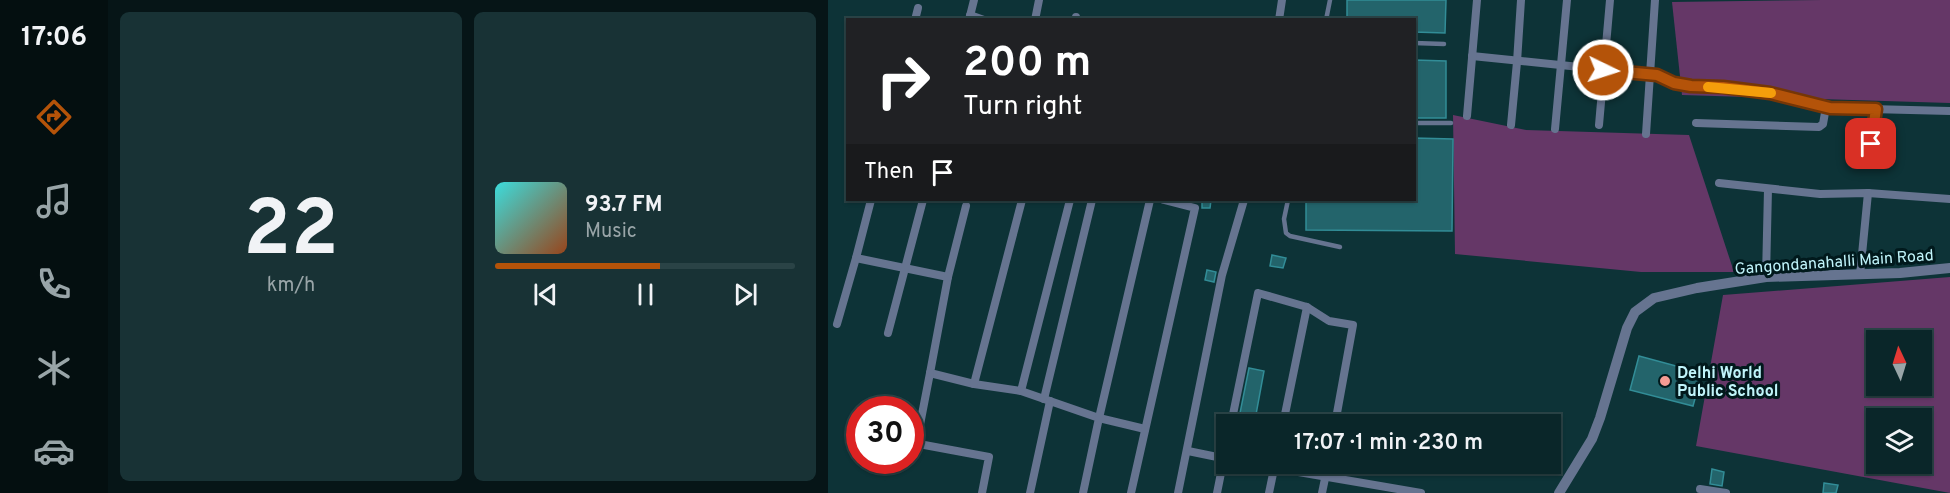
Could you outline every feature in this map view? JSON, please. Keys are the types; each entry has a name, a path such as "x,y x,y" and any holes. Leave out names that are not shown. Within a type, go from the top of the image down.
{"street":[{"path":"969,17 974,0"},
{"path":"1036,18 1040,0"},
{"path":"1279,18 1282,0"},
{"path":"1467,116 1477,0"},
{"path":"1511,124 1521,0"},
{"path":"1555,129 1567,0"},
{"path":"1599,125 1610,0"},
{"path":"1646,134 1655,0"},
{"path":"916,18 918,8"},
{"path":"1472,56 1657,75 1674,83 1770,93 1826,107 1950,111"},
{"path":"1696,123 1819,127 1823,124 1826,107"},
{"path":"1869,162 1876,109"},
{"path":"1719,183 1820,194 1868,193 1950,199"},
{"path":"1766,277 1768,189"},
{"path":"1860,275 1868,193"},
{"path":"837,324 871,201"},
{"path":"888,333 922,201"},
{"path":"974,384 1022,201"},
{"path":"1021,391 1070,201"},
{"path":"1030,493 1047,400 1092,201"},
{"path":"1083,493 1150,201"},
{"path":"1131,493 1195,208 1176,201"},
{"path":"1178,493 1222,275 1244,201"},
{"path":"966,206 948,277 918,435 920,444 989,457 982,493"},
{"path":"856,258 948,277"},
{"name":"Gangondanahalli Main Road","path":"1559,493 1592,439 1627,328 1635,312 1654,298 1697,288 1766,277 1860,275 1950,268"},
{"path":"1233,414 1258,293 1307,307 1329,321 1353,325 1337,414"},
{"path":"1285,414 1307,307"},
{"path":"930,373 974,384 1021,391 1099,418 1144,429"},
{"path":"1188,451 1216,456"},
{"path":"1216,493 1221,474"},
{"path":"1269,493 1273,474"},
{"path":"1312,474 1421,493"},
{"path":"1322,493 1326,474"},
{"path":"1700,489 1726,493"}],"lane":[{"path":"1326,18 1330,0"},
{"path":"1416,43 1444,44"},
{"path":"1416,123 1451,123"},
{"path":"1288,201 1284,225 1286,233 1290,236 1340,247"}],"shaded area":[{"path":"1950,0 1950,103 1682,95 1672,2"},
{"path":"1453,115 1526,130 1689,135 1734,272 1641,272 1455,254"},
{"path":"1950,277 1950,493 1696,446 1723,295"}],"building":[{"path":"1347,0 1446,0 1445,33 1416,32 1416,18 1347,18"},
{"path":"1416,60 1446,61 1446,118 1416,118"},
{"path":"1416,138 1453,139 1452,231 1306,230 1306,201 1416,201"},
{"path":"1202,201 1211,201 1210,208 1202,208"},
{"path":"1272,255 1286,258 1283,268 1270,266"},
{"path":"1207,270 1216,272 1214,282 1205,280"},
{"path":"1639,356 1702,373 1693,406 1630,390"},
{"path":"1249,368 1264,371 1256,414 1240,414"},
{"path":"1712,469 1724,472 1722,486 1710,484"},
{"path":"1824,483 1838,485 1836,493 1823,493"}],"slow traffic":[{"path":"1708,87 1771,93"}],"place":[{"name":"Delhi World Public School","path":"1665,381"}],"route":[{"path":"1603,70 1657,75 1674,83 1691,86 1723,87 1770,93 1830,108 1876,109 1871,144"}]}
